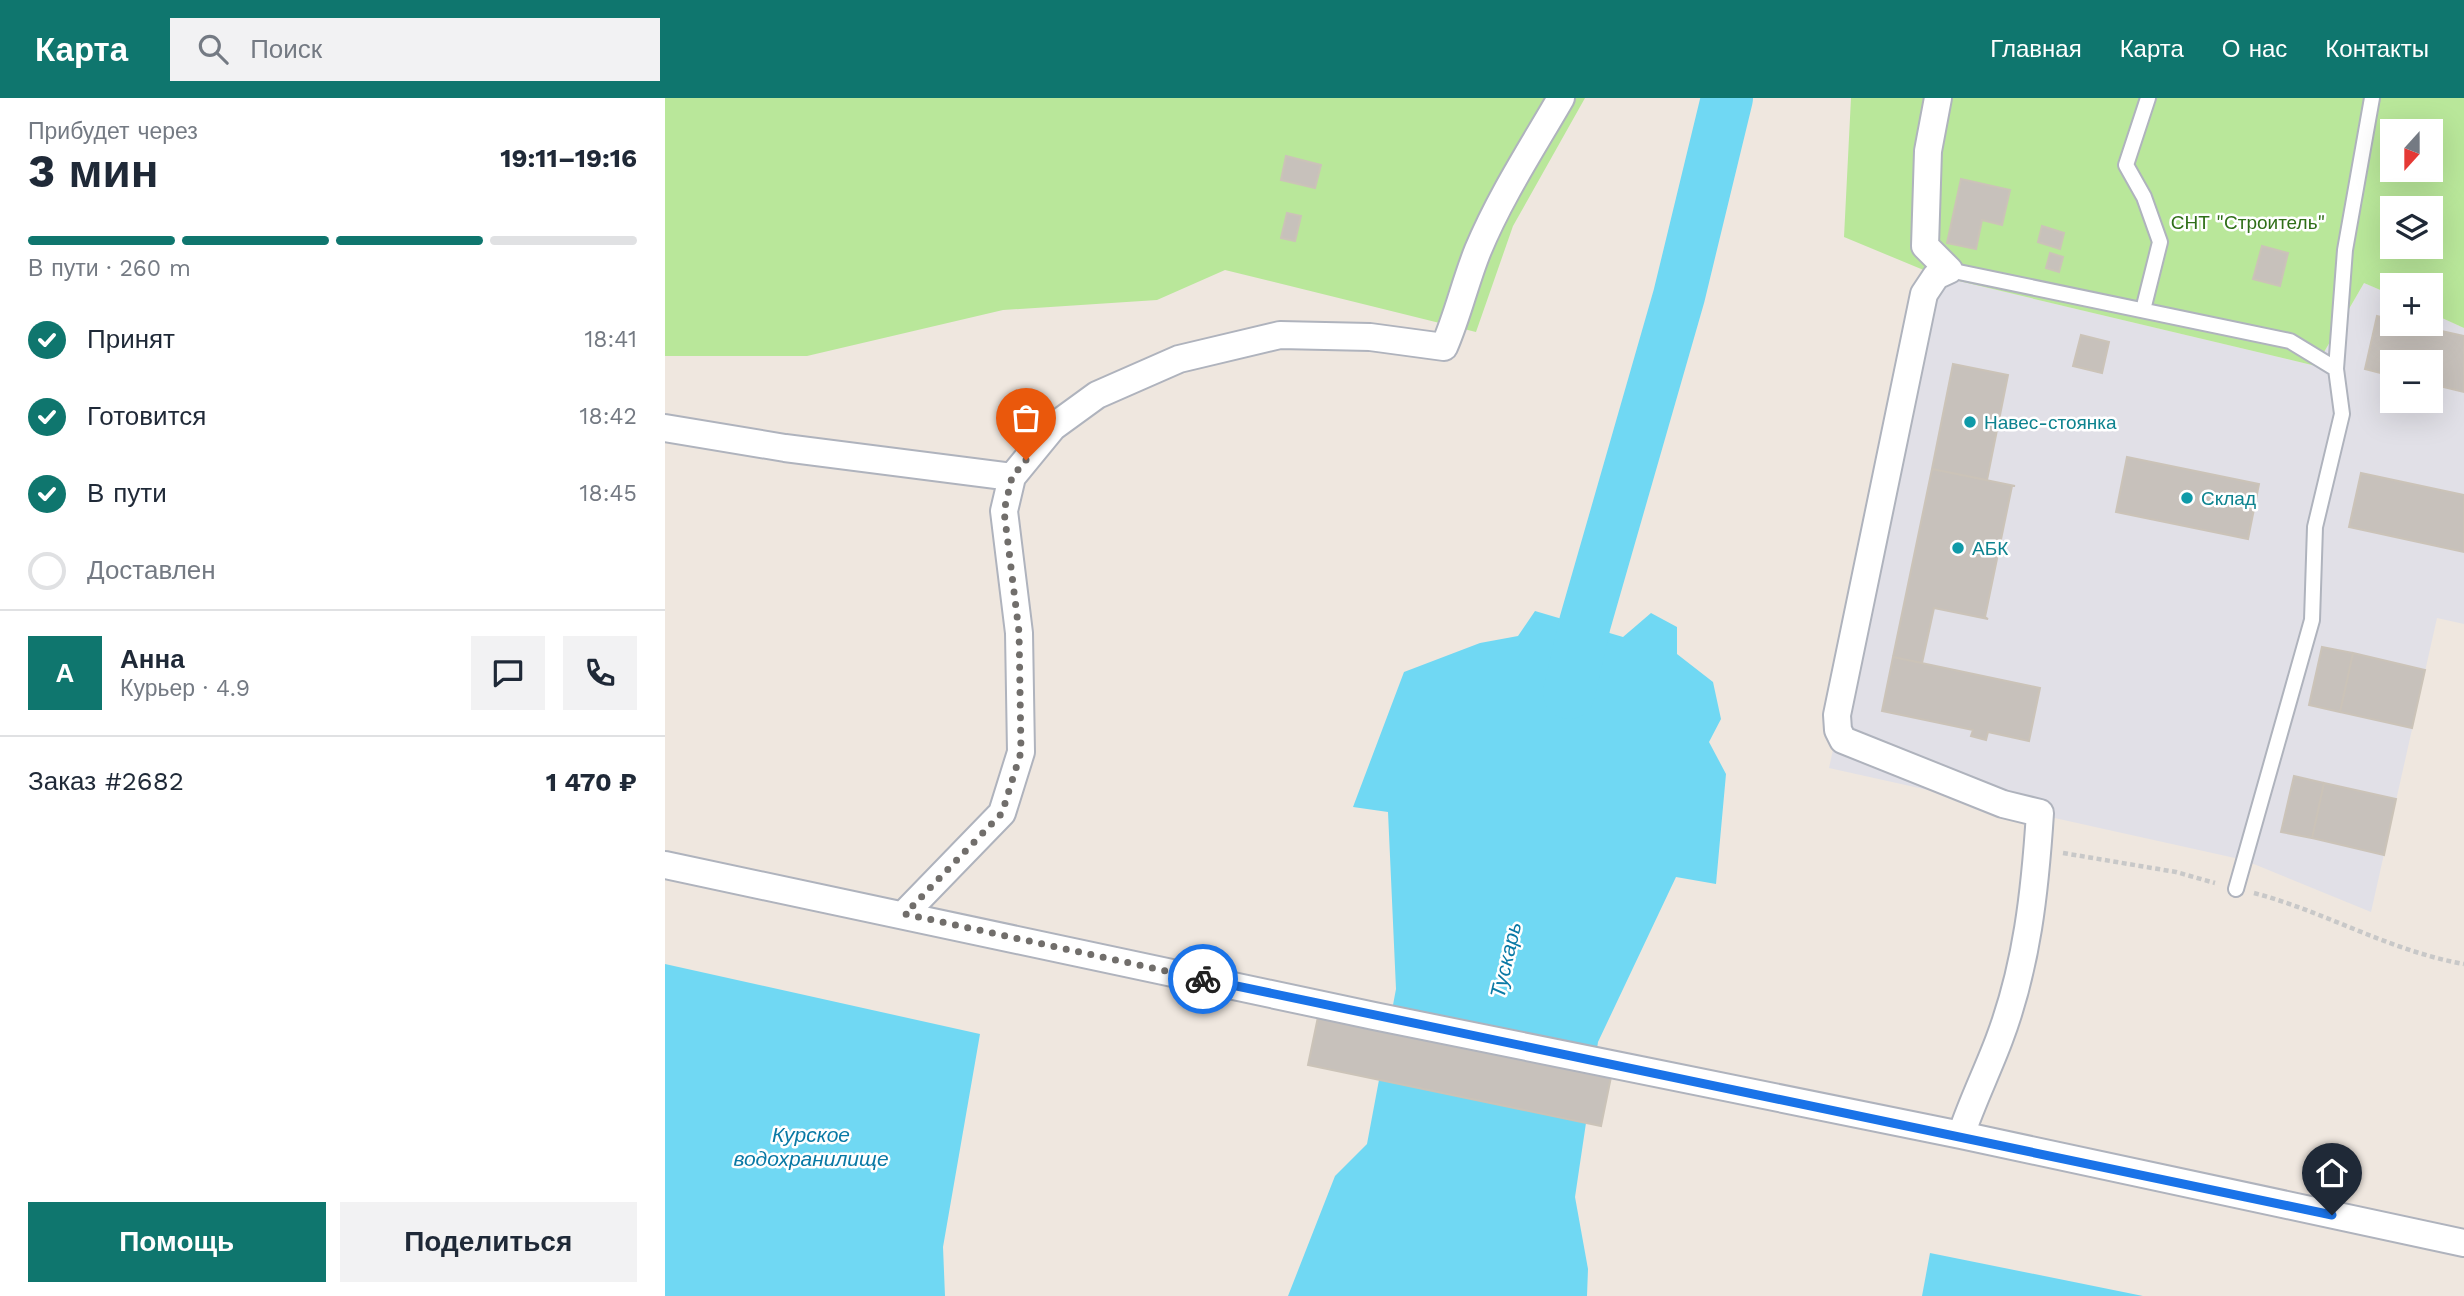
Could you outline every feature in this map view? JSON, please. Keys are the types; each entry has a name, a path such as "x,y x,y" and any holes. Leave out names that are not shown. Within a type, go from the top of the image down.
{"street":[{"path":"905,914 1002,813 1021,752 1019,632 1004,511 1012,477 1053,427 1097,395 1179,359 1280,335 1370,337 1444,347 1462,305 1477,253 1496,210 1561,98"},
{"path":"1938,98 1928,151 1925,246 1949,270 1936,276 1924,294 1837,715 1837,730 1843,740 2003,804 2040,813 2034,905 2020,968 1999,1039 1961,1135"},
{"path":"665,428 785,448 1012,477"},
{"path":"665,865 1374,1016 1961,1135 2464,1243"}],"lane":[{"path":"2143,310 2160,242 2144,197 2126,165 2148,98"},
{"path":"2236,889 2312,620 2315,527 2342,414 2336,369 2345,250 2372,98"},
{"path":"1949,270 2290,341 2336,369"}],"shaded area":[{"path":"1938,276 2316,366 2364,283 2380,290 2380,336 2443,336 2443,318 2464,328 2464,624 2437,618 2371,912 2244,860 1829,768"}],"green space":[{"path":"665,98 1585,98 1513,226 1476,332 1225,270 1157,300 1003,310 807,356 665,356"},
{"name":"СНТ \"Строитель\"","path":"1851,98 2464,98 2464,328 2443,318 2443,273 2380,273 2380,290 2364,283 2316,366 1938,276 1844,237"}],"water":[{"name":"Тускарь","path":"1535,611 1623,637 1651,613 1677,627 1677,654 1713,682 1721,719 1709,742 1726,774 1716,884 1676,877 1598,1042 1575,1197 1588,1269 1587,1296 1288,1296 1335,1176 1367,1144 1396,989 1388,812 1353,807 1404,672 1480,643 1518,636"},
{"name":"Курское водохранилище","path":"665,964 980,1034 943,1247 945,1296 665,1296"},
{"path":"1930,1253 2143,1296 1922,1296"}],"building":[{"path":"1286,156 1321,165 1315,188 1281,180"},
{"path":"1961,179 2010,190 2002,225 1982,220 1976,249 1947,243"},
{"path":"1287,213 1301,216 1295,241 1281,238"},
{"path":"2042,226 2064,233 2060,249 2038,242"},
{"path":"2262,246 2288,253 2280,286 2253,279"},
{"path":"2050,253 2063,257 2059,272 2046,268"},
{"path":"2377,316 2380,317 2380,336 2443,336 2443,331 2464,336 2464,392 2443,387 2443,350 2380,350 2380,373 2365,369"},
{"path":"2081,335 2109,342 2102,373 2073,366"},
{"name":"Навес-стоянка","path":"1953,364 2008,375 1987,480 1932,469"},
{"name":"Склад","path":"2127,457 2259,484 2248,539 2116,512"},
{"name":"АБК","path":"1932,469 2015,486 2012,486 1985,617 1988,619 1934,608 1922,663 1893,657"},
{"path":"2361,473 2464,495 2464,552 2349,527"},
{"path":"2322,647 2353,653 2340,712 2309,705"},
{"path":"2353,653 2425,670 2412,728 2340,712"},
{"path":"1893,657 2040,688 2029,741 1988,732 1986,740 1971,736 1973,730 1882,711"},
{"path":"2294,776 2324,783 2312,838 2281,832"},
{"path":"2324,783 2396,799 2384,855 2312,838"},
{"path":"1318,1017 1611,1077 1601,1126 1308,1065"}],"waterway":[{"path":"1569,693 1585,623 1679,296 1727,98"}],"way so far":[{"path":"1026,460 1012,477 1004,511 1019,632 1021,752 1002,813 905,914 1203,979"}],"place":[{"name":"Навес-стоянка","path":"1970,422"},
{"name":"Склад","path":"2187,498"},
{"name":"АБК","path":"1958,548"}],"route":[{"path":"1203,979 1908,1124 2332,1215"}]}
